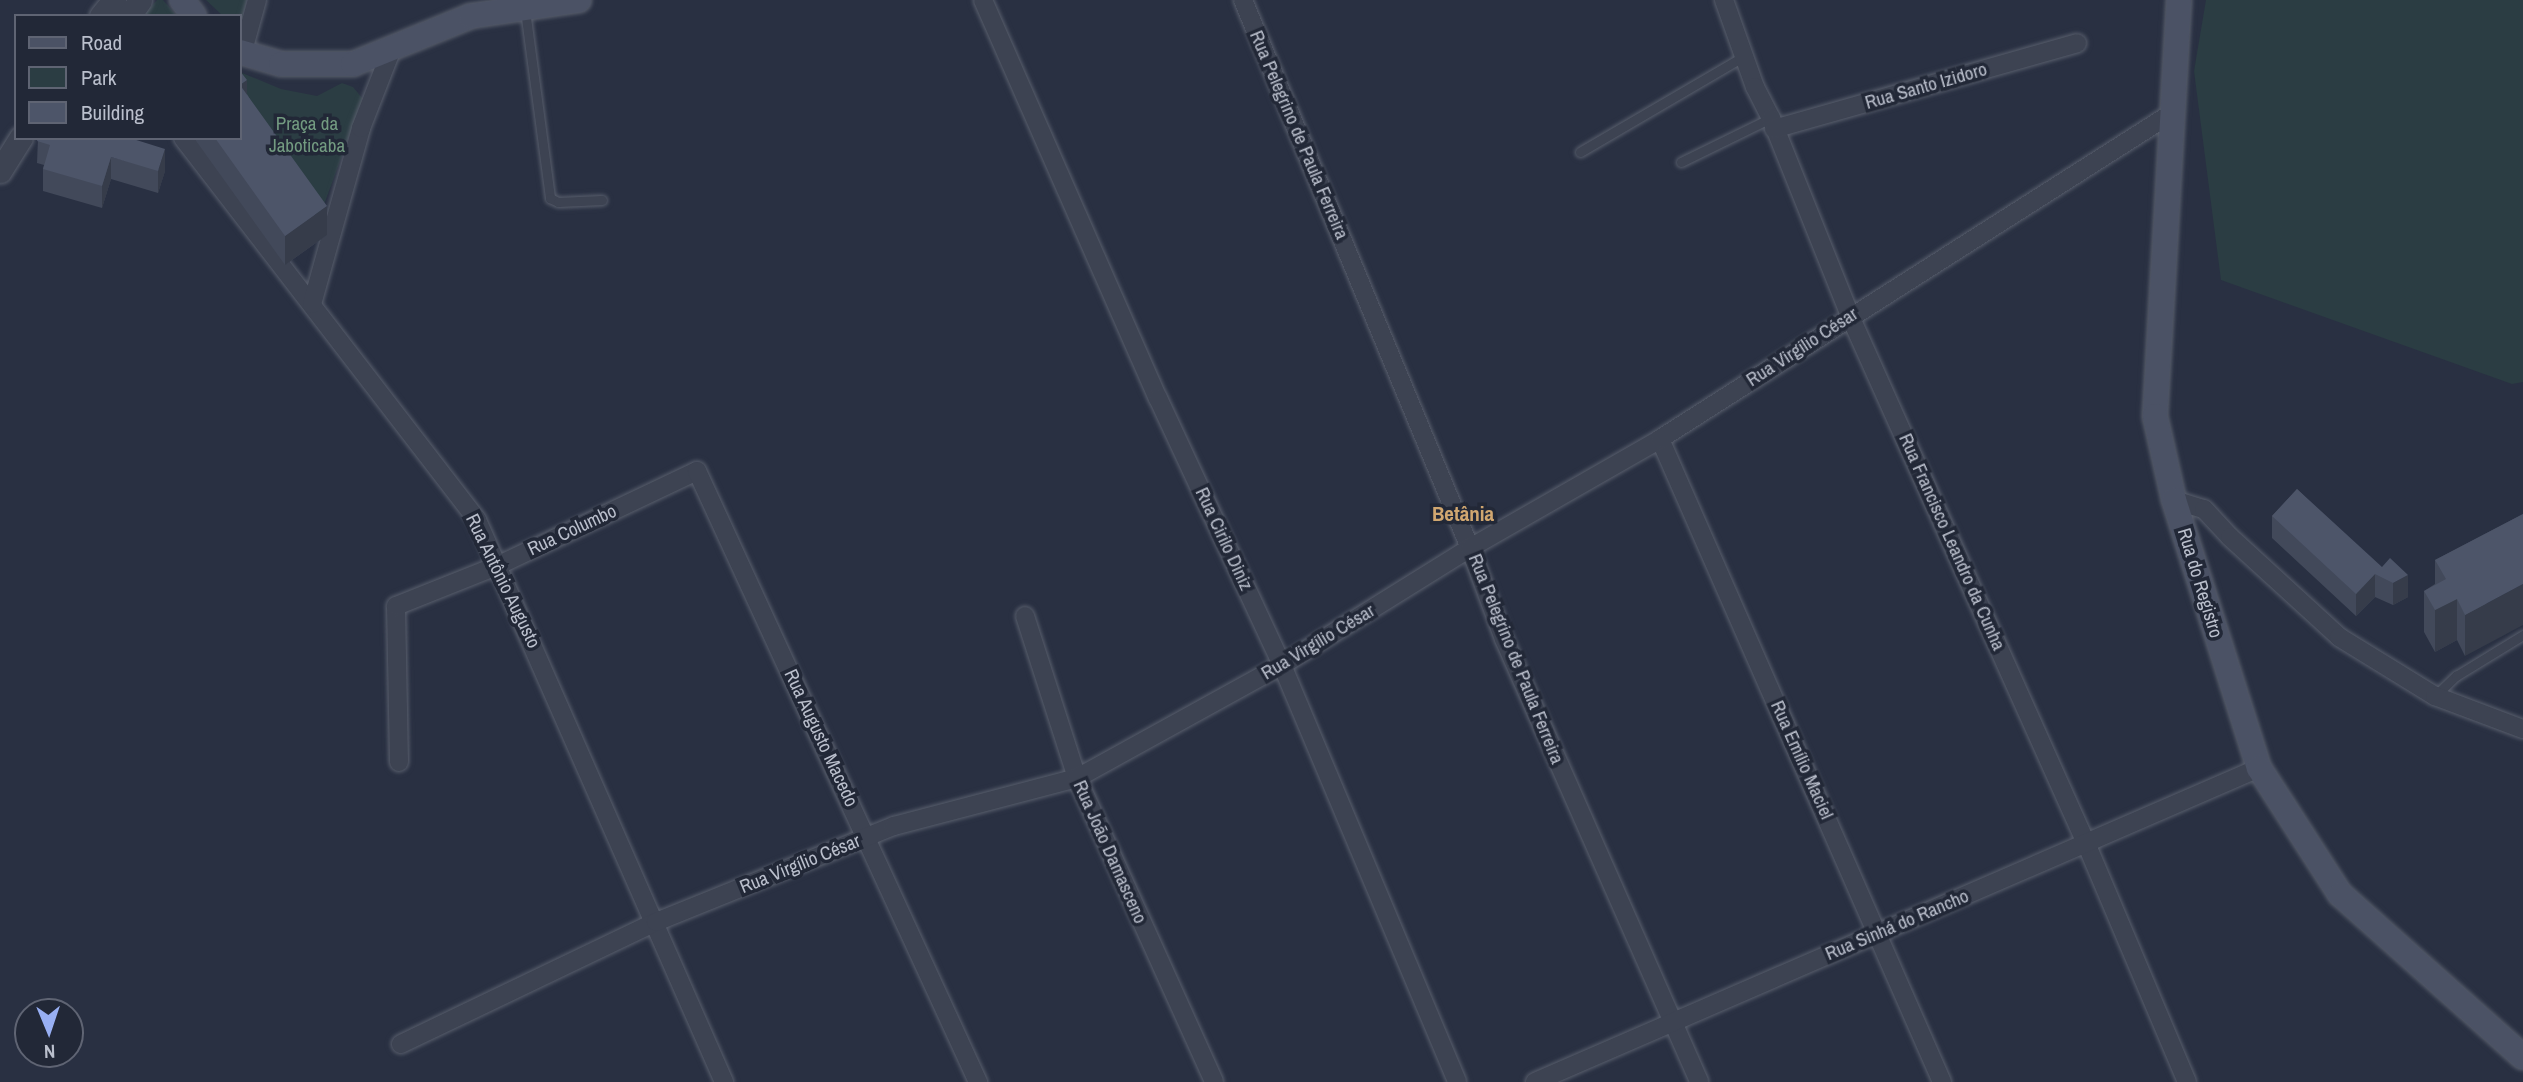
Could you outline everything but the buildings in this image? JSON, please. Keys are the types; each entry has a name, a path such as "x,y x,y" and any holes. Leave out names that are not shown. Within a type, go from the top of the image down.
{"main road":[{"path":"242,53 281,64 353,64 391,51 471,16 579,0"},
{"name":"Rua do Registro","path":"2179,0 2155,416 2174,500 2259,768 2340,894 2523,1057"}],"street":[{"path":"103,14 114,0"},
{"path":"130,14 141,0"},
{"path":"242,50 257,0"},
{"name":"Rua Cirilo Diniz","path":"983,0 1158,398 1282,665 1457,1082"},
{"name":"Rua Pelegrino de Paula Ferreira","path":"1242,0 1471,548 1504,639 1699,1082"},
{"name":"Rua Francisco Leandro da Cunha","path":"1724,0 1755,87 1850,316 2086,843 2187,1082"},
{"name":"Rua Santo Izidoro","path":"1772,124 2077,43"},
{"path":"312,304 361,128 391,51"},
{"path":"353,64 374,94"},
{"name":"Rua Virgílio César","path":"401,1044 656,922 894,826 1077,778 1282,665 1471,548 1660,439 2172,113"},
{"path":"0,171 20,140"},
{"name":"Rua Antônio Augusto","path":"185,140 477,520 656,922 724,1082"},
{"name":"Rua Emílio Maciel","path":"1660,439 1879,933 1942,1082"},
{"name":"Rua Columbo","path":"399,762 396,606 499,565 697,471"},
{"name":"Rua Augusto Macedo","path":"697,471 978,1082"},
{"path":"2174,500 2204,509 2230,537 2339,637 2435,696 2523,729"},
{"name":"Rua João Damasceno","path":"1025,616 1077,778 1214,1082"},
{"name":"Rua Sinhá do Rancho","path":"1535,1082 2259,768"}],"lane":[{"path":"532,5 550,198 558,202 602,200"},
{"path":"1580,152 1744,55"},
{"path":"1681,162 1772,124"},
{"path":"2435,696 2456,676 2523,635"}],"green space":[{"path":"157,0 163,0 175,14 145,14"},
{"path":"206,0 247,0 242,19 242,14 221,14"},
{"path":"2206,0 2523,0 2523,382 2512,384 2221,280 2194,71"},
{"name":"Praça da Jaboticaba","path":"242,73 281,89 317,96 342,83 353,87 363,99 319,218 243,114"}],"district":[{"name":"Betânia","path":"1463,514"}]}
